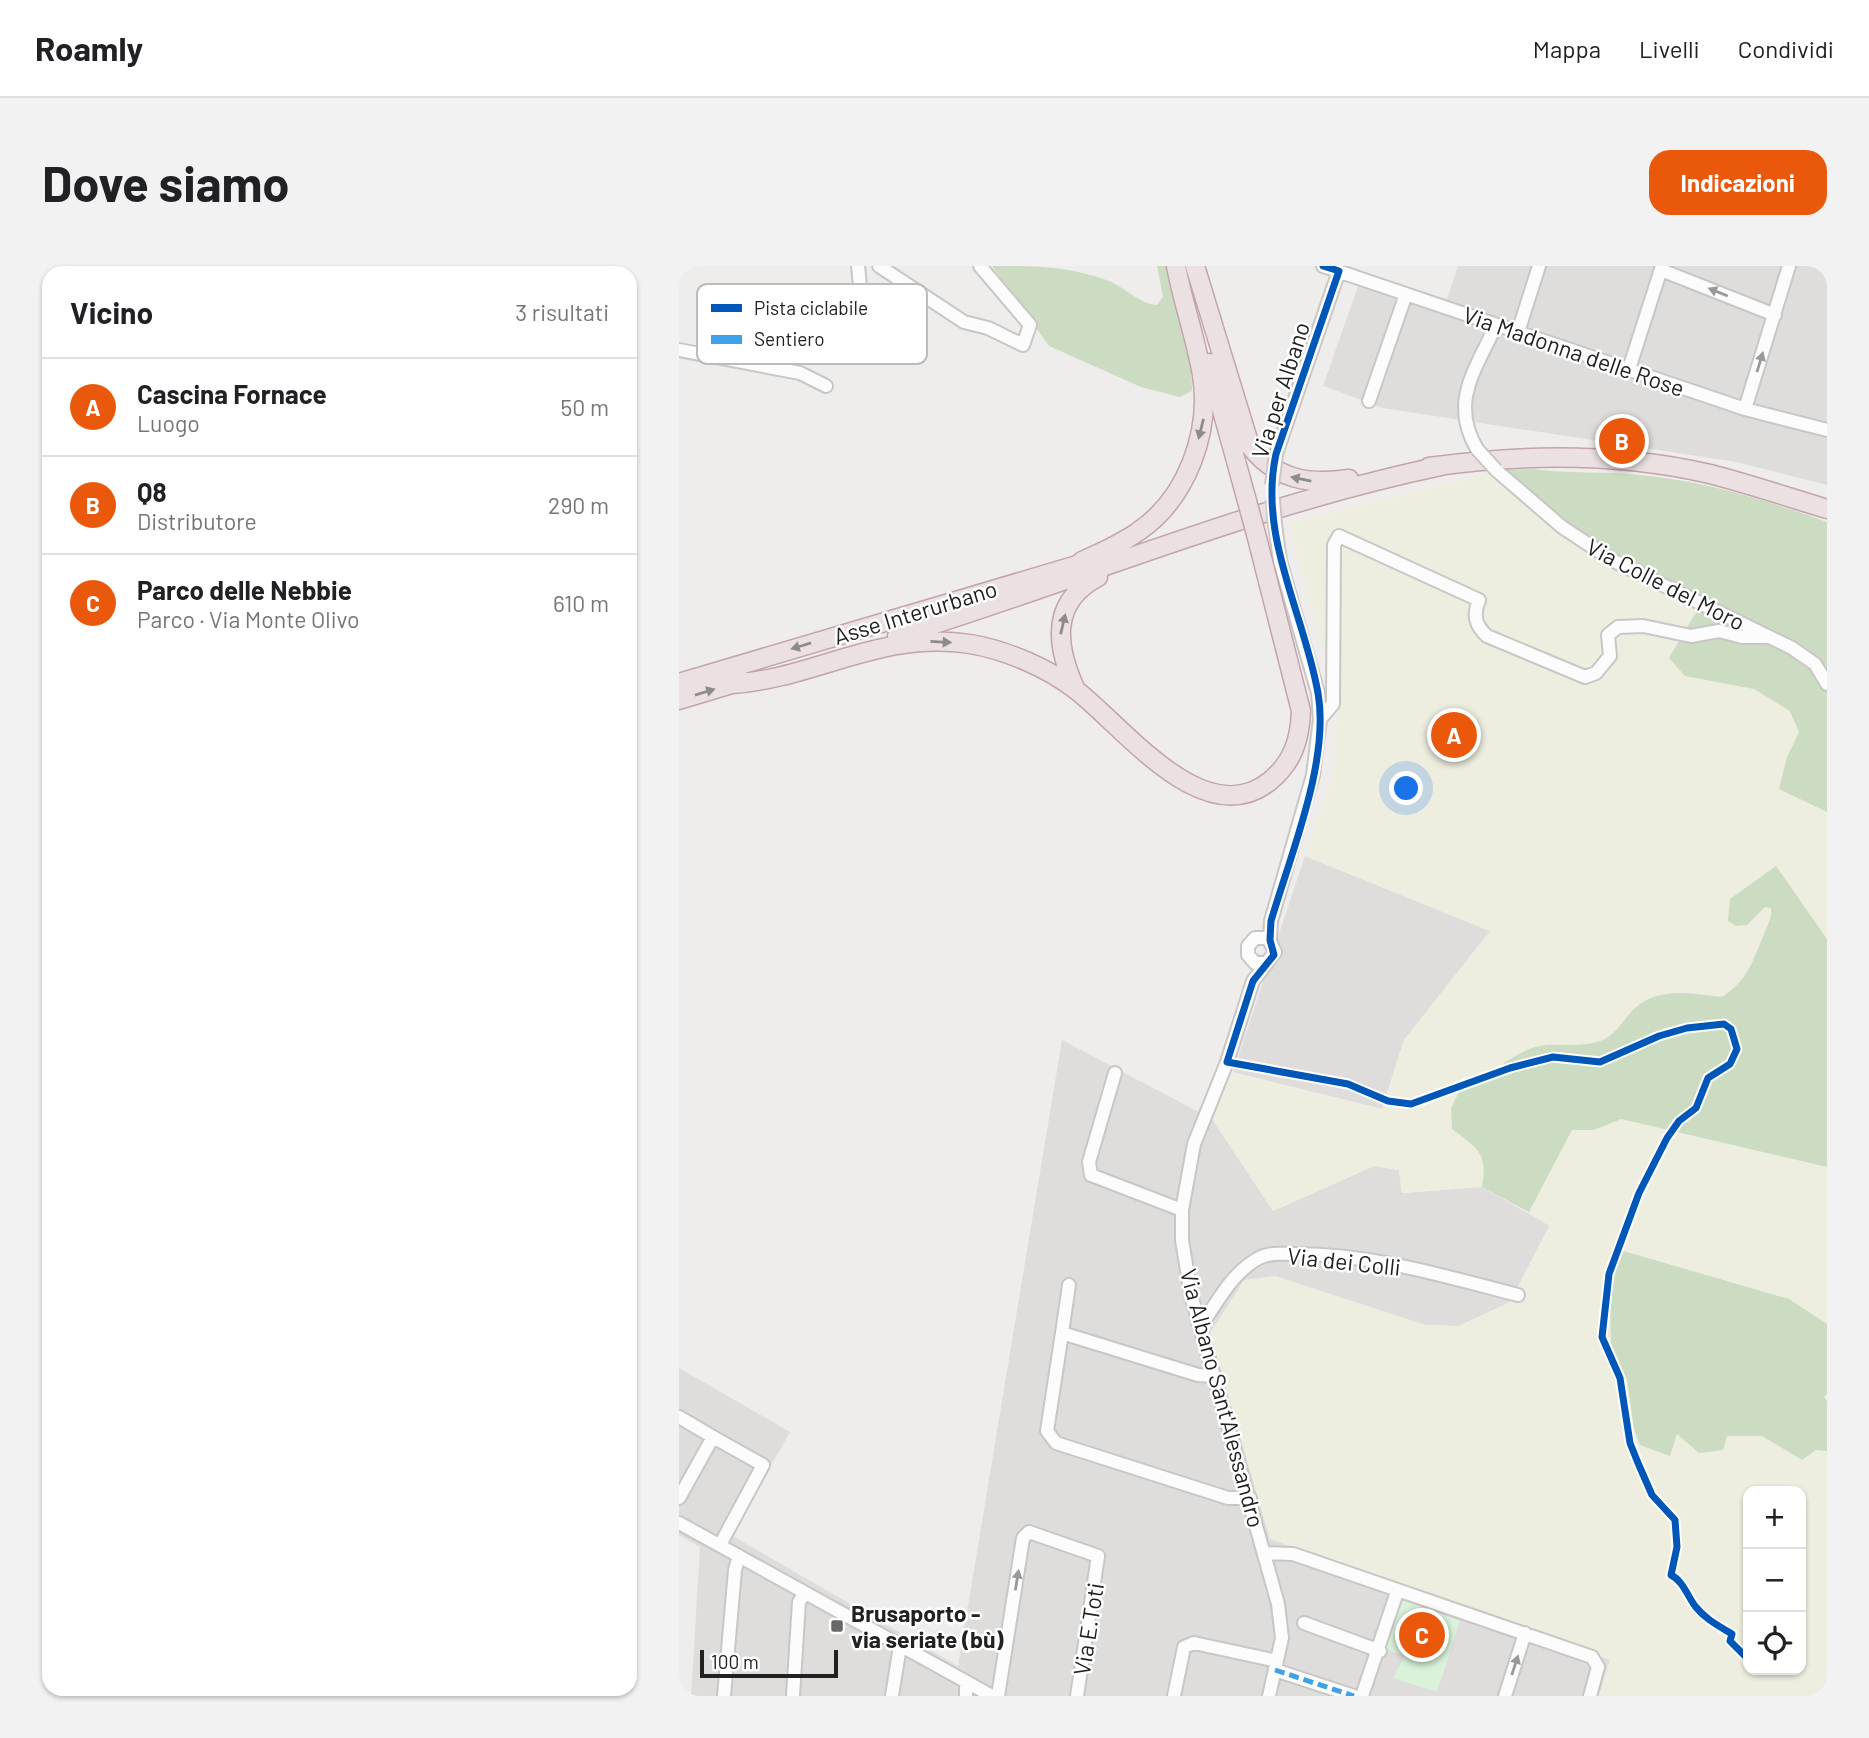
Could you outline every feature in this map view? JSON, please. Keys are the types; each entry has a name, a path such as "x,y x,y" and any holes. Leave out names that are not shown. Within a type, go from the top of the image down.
{"highway":[{"path":"1077,564 1141,530 1174,495 1193,461 1204,417 1202,376 1176,266"},
{"path":"732,684 760,682 897,642 937,641 1006,653 1075,688 1176,776 1200,790 1241,794 1272,779 1285,766 1297,745 1301,711 1184,266"},
{"path":"1195,266 1250,446 1270,468 1295,479 1321,483 1441,466 1558,457 1635,463 1708,474 1827,509"},
{"path":"679,700 977,611 1152,547 1219,526 1360,485 1441,466"},
{"path":"1075,688 1062,659 1060,638 1065,612 1079,589 1114,569 1208,539 1219,526"},
{"name":"Asse Interurbano","path":"679,682 1077,564 1152,547"}],"street":[{"path":"858,266 860,284"},
{"path":"879,266 906,284"},
{"path":"927,298 964,322 988,328 1023,345 1030,325 981,266"},
{"name":"Via Madonna delle Rose","path":"1323,266 1745,409 1827,430"},
{"path":"1518,332 1539,266"},
{"path":"1745,409 1789,266"},
{"path":"1629,369 1662,268 1775,315"},
{"name":"Via per Albano","path":"1320,719 1318,693 1280,561 1272,485 1276,454 1339,271"},
{"path":"1369,401 1406,294"},
{"name":"Via Colle del Moro","path":"1496,325 1464,401 1463,417 1477,449 1496,470 1562,527 1612,560 1770,637 1815,664 1827,684"},
{"path":"679,350 697,353"},
{"path":"753,364 800,373 825,386"},
{"name":"Via Colle del Moro","path":"1320,719 1333,704 1333,545 1339,536 1479,600 1475,612 1478,628 1487,636 1585,677 1596,673 1610,656 1608,635 1618,627 1668,629 1691,636 1719,631 1742,637 1770,637"},
{"path":"1263,938 1275,952 1266,963 1258,964 1250,959 1248,946 1263,938 1271,921 1313,775 1320,719"},
{"name":"Via Albano Sant'Alessandro","path":"1250,959 1253,981"},
{"name":"Via Albano Sant'Alessandro","path":"1266,963 1253,981 1227,1062 1194,1144 1182,1210 1184,1263 1266,1553 1281,1620 1276,1666 1269,1696"},
{"path":"1115,1073 1089,1162 1091,1175 1182,1210"},
{"name":"Via dei Colli","path":"1201,1327 1246,1266 1271,1254 1319,1254 1375,1259 1518,1295"},
{"path":"1069,1285 1047,1422 1047,1431 1056,1443 1228,1498 1250,1498"},
{"path":"1062,1333 1199,1375 1215,1376"},
{"path":"679,1417 764,1465 715,1543"},
{"path":"679,1498 713,1437"},
{"path":"679,1526 739,1556 992,1696"},
{"name":"Via E.Toti","path":"998,1696 1025,1534 1029,1532 1093,1553 1099,1563 1077,1696"},
{"path":"1266,1553 1293,1554 1397,1592 1525,1633 1596,1661 1597,1674 1590,1696"},
{"path":"724,1696 735,1570 739,1556"},
{"path":"1362,1696 1380,1651 1397,1592"},
{"path":"793,1696 799,1602 805,1593"},
{"path":"1304,1623 1380,1651"},
{"path":"1505,1696 1525,1633"},
{"path":"1174,1696 1184,1647 1194,1643 1276,1666 1354,1696"},
{"path":"892,1696 895,1661 900,1646"},
{"path":"966,1682 966,1696"}],"shaded area":[{"path":"1458,266 1827,266 1827,485 1736,462 1383,408 1323,386 1363,272 1445,305"},
{"path":"1501,470 1701,603 1685,676 1754,689 1790,711 1799,732 1787,757 1779,789 1827,812 1827,939 1776,867 1747,925 1765,907 1771,908 1772,918 1757,958 1736,988 1722,997 1692,992 1665,993 1635,1008 1621,1027 1603,1040 1573,1047 1547,1045 1511,1057 1476,1084 1459,1092 1485,1168 1482,1187 1402,1193 1399,1170 1374,1166 1273,1211 1212,1119 1233,1072 1382,1109 1404,1040 1490,931 1305,856 1333,777 1338,705 1289,523"},
{"path":"1305,856 1490,931 1404,1040 1382,1109 1233,1072"},
{"path":"1062,1040 1212,1119 1273,1211 1374,1166 1399,1170 1402,1193 1482,1187 1550,1226 1510,1302 1459,1326 1425,1325 1275,1276 1270,1539 1610,1660 1599,1696 691,1696 700,1547 679,1535 679,1368 790,1432 731,1535 958,1666"},
{"path":"1621,1119 1827,1167 1827,1324 1789,1299 1620,1250 1614,1273 1611,1344 1627,1380 1634,1429 1677,1434 1762,1436 1801,1460 1816,1450 1827,1451 1827,1696 1599,1696 1610,1659 1270,1539 1210,1333 1244,1280 1275,1276 1425,1325 1459,1326 1510,1302 1549,1226 1529,1212 1572,1130 1594,1130"}],"green space":[{"path":"992,266 1079,272 1109,281 1150,304 1157,305 1163,297 1157,266 1169,266 1189,359 1192,391 1180,397 1141,387 1049,346"},
{"path":"1501,470 1627,474 1688,482 1758,499 1827,522 1827,812 1779,789 1787,757 1799,732 1790,711 1754,689 1685,676 1669,658 1701,604 1577,535"},
{"path":"1776,866 1827,939 1827,1167 1621,1119 1594,1130 1572,1130 1529,1212 1482,1187 1483,1166 1479,1152 1452,1129 1451,1108 1459,1092 1513,1057 1532,1048 1600,1041 1615,1031 1635,1008 1655,997 1688,993 1722,997 1731,991 1748,970 1769,921 1771,908 1765,907 1747,925 1736,926 1728,921 1730,899"},
{"path":"1620,1250 1789,1299 1827,1324 1827,1394 1824,1397 1827,1401 1827,1451 1816,1450 1802,1460 1762,1436 1727,1436 1723,1450 1699,1453 1677,1434 1670,1456 1640,1445 1634,1429 1627,1380 1611,1344 1610,1294"},
{"path":"1399,1599 1460,1621 1437,1692 1393,1678 1405,1656 1385,1649"}],"marked path":[{"path":"1275,1670 1354,1696"}],"cycle path":[{"path":"1323,266 1339,271 1276,454 1272,485 1278,545 1318,693 1318,748 1306,808 1271,921 1270,940 1274,955 1253,981 1227,1062 1348,1084 1388,1101 1411,1104 1510,1068 1553,1057 1600,1062 1659,1036 1687,1028 1724,1024 1731,1029 1737,1049 1730,1064 1708,1078 1696,1108 1679,1121 1667,1138 1639,1193 1609,1274 1602,1337 1620,1378 1630,1443 1652,1495 1675,1520 1677,1547 1671,1575 1682,1585 1703,1615 1732,1634 1730,1641 1743,1654"}],"place":[{"name":"Q8","path":"1622,441"},
{"name":"Cascina Fornace","path":"1454,735"},
{"name":"Brusaporto - via seriate (bù)","path":"837,1626"},
{"name":"Parco delle Nebbie","path":"1422,1635"}]}
